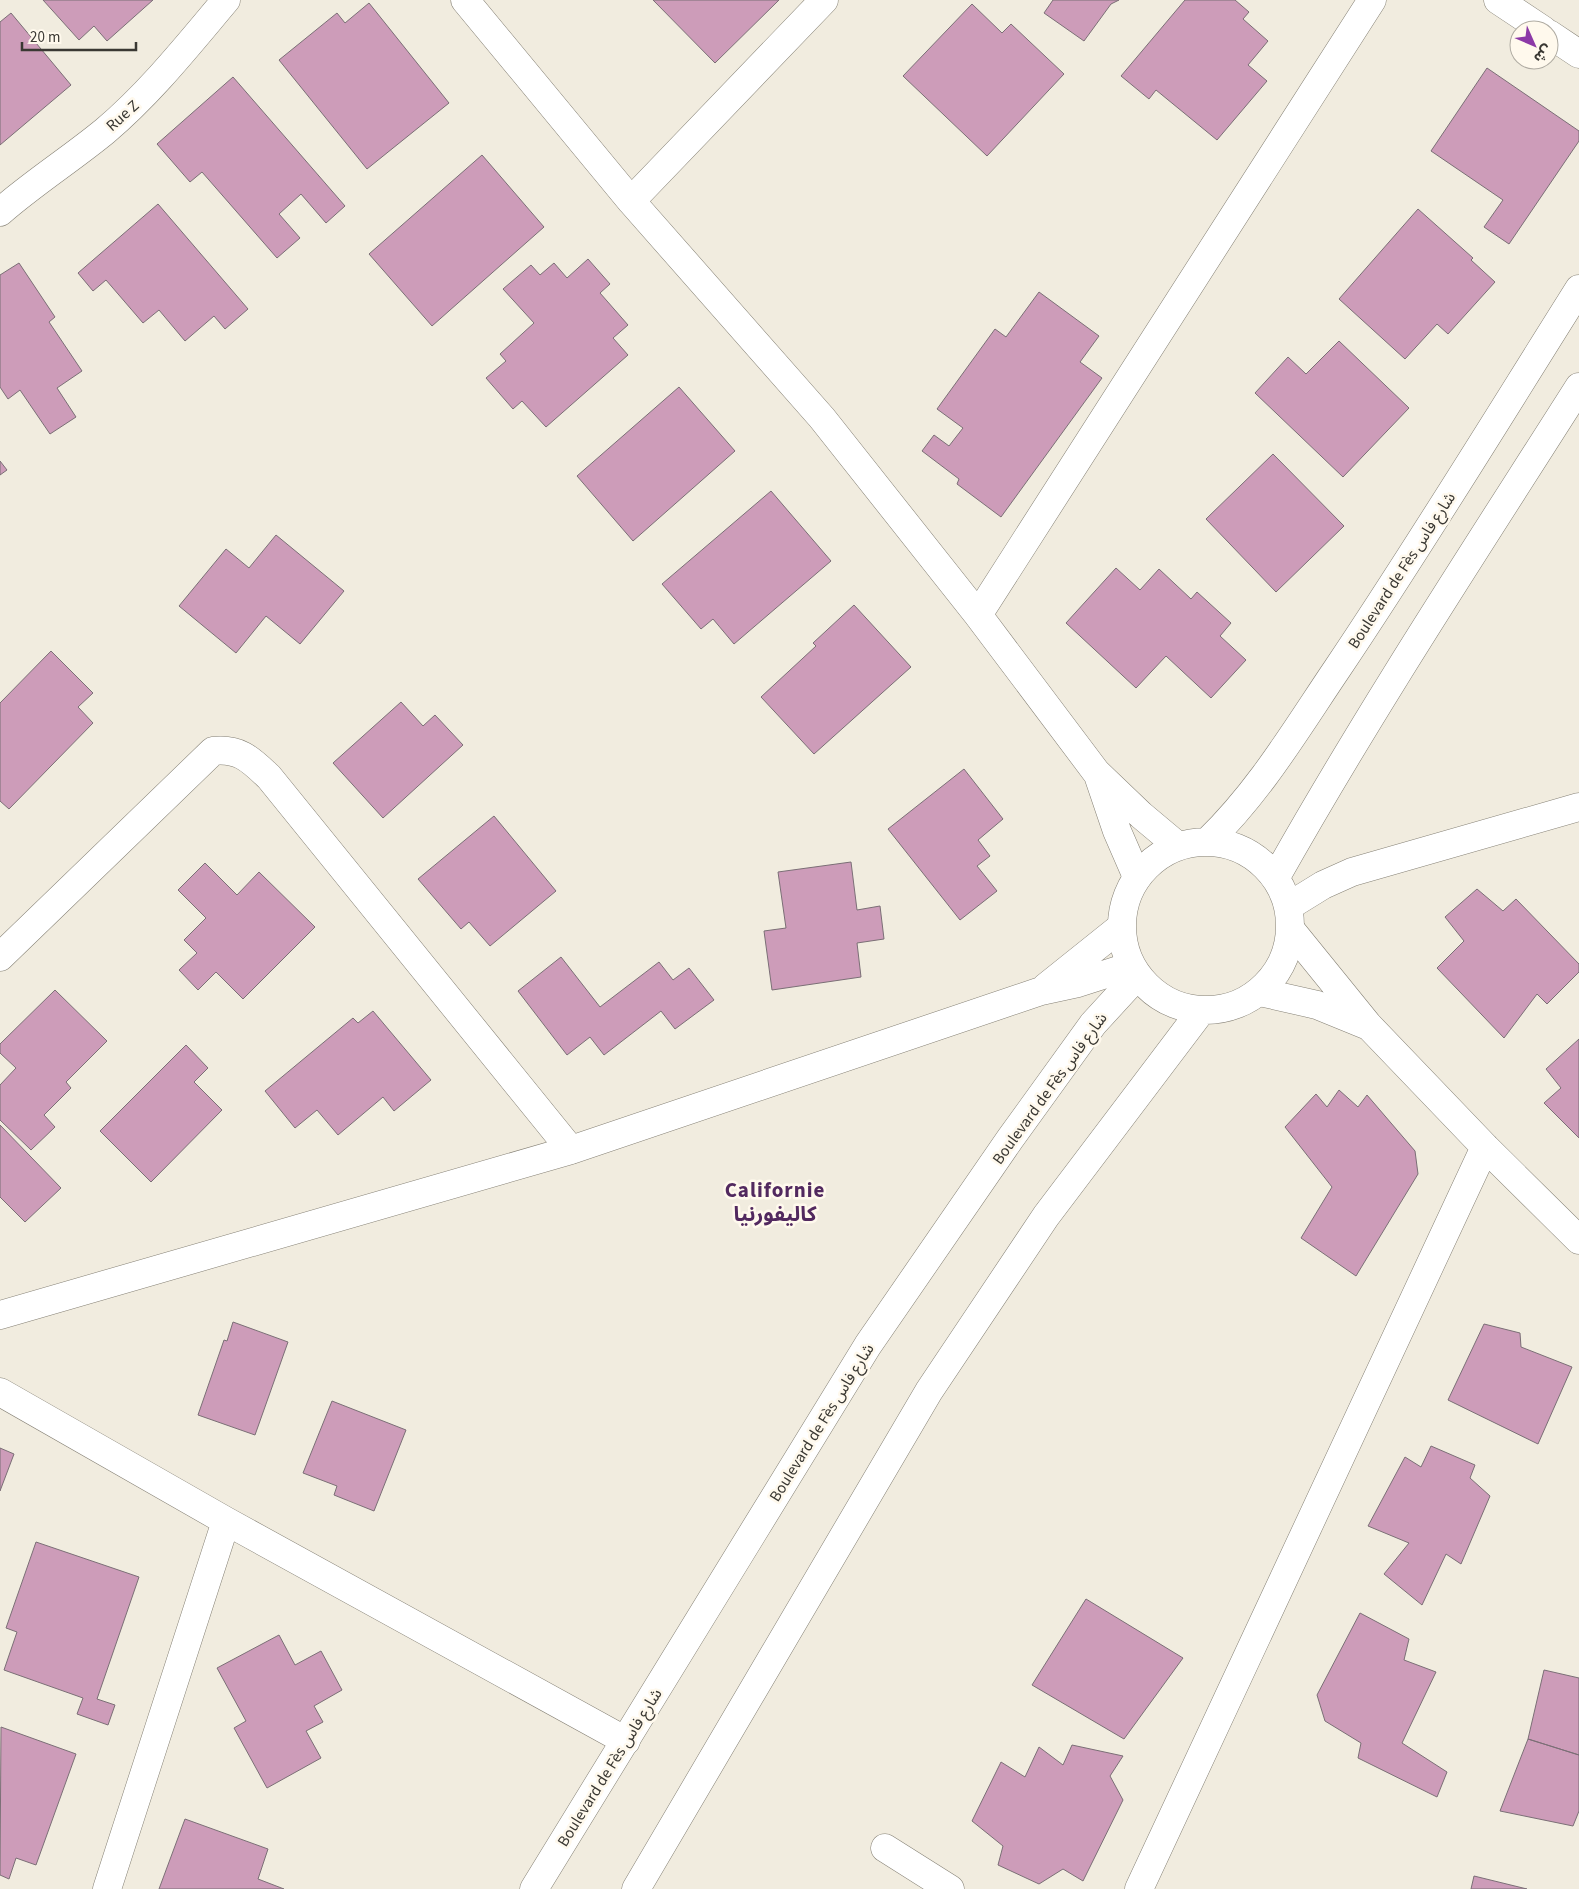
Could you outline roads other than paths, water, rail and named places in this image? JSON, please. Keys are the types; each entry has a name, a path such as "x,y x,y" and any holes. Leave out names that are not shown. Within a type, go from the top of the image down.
{"street":[{"name":"Rue Z","path":"0,212 27,189 104,131 151,88 226,0"},
{"path":"465,0 630,201 822,418 978,615 1096,772 1141,815 1178,846"},
{"path":"630,201 824,0"},
{"path":"978,615 1372,0"},
{"path":"1498,0 1528,20"},
{"path":"1559,41 1579,54"},
{"name":"Boulevard de Fès شارع فاس","path":"1208,841 1228,822 1257,787 1386,597 1579,288"},
{"path":"1276,877 1310,816 1372,714 1579,387"},
{"path":"0,957 213,751 226,750 246,756 269,777 571,1150"},
{"path":"1096,772 1117,831 1137,877"},
{"path":"1579,807 1352,872 1323,885 1290,918 1282,964 1260,992 1242,1003 1222,1010 1201,1011 1176,1006 1154,994 1134,971 1123,947 1121,927 1125,900 1137,877 1155,858 1178,846 1208,841 1234,845 1258,858 1276,877 1290,918 1368,1025 1485,1147 1579,1240"},
{"path":"1041,991 1121,927"},
{"path":"0,1315 571,1150 1041,991 1134,971"},
{"name":"Boulevard de Fès شارع فاس","path":"534,1889 868,1345 1092,1024 1134,971"},
{"path":"1260,992 1316,1005 1368,1025"},
{"path":"636,1889 929,1391 1046,1216 1201,1011"},
{"path":"1139,1889 1485,1147"},
{"path":"0,1392 226,1521 626,1740"},
{"path":"106,1889 226,1521"},
{"path":"885,1848 950,1889"}],"district":[{"name":"Californie كاليفورنيا","path":"775,1202"}]}
